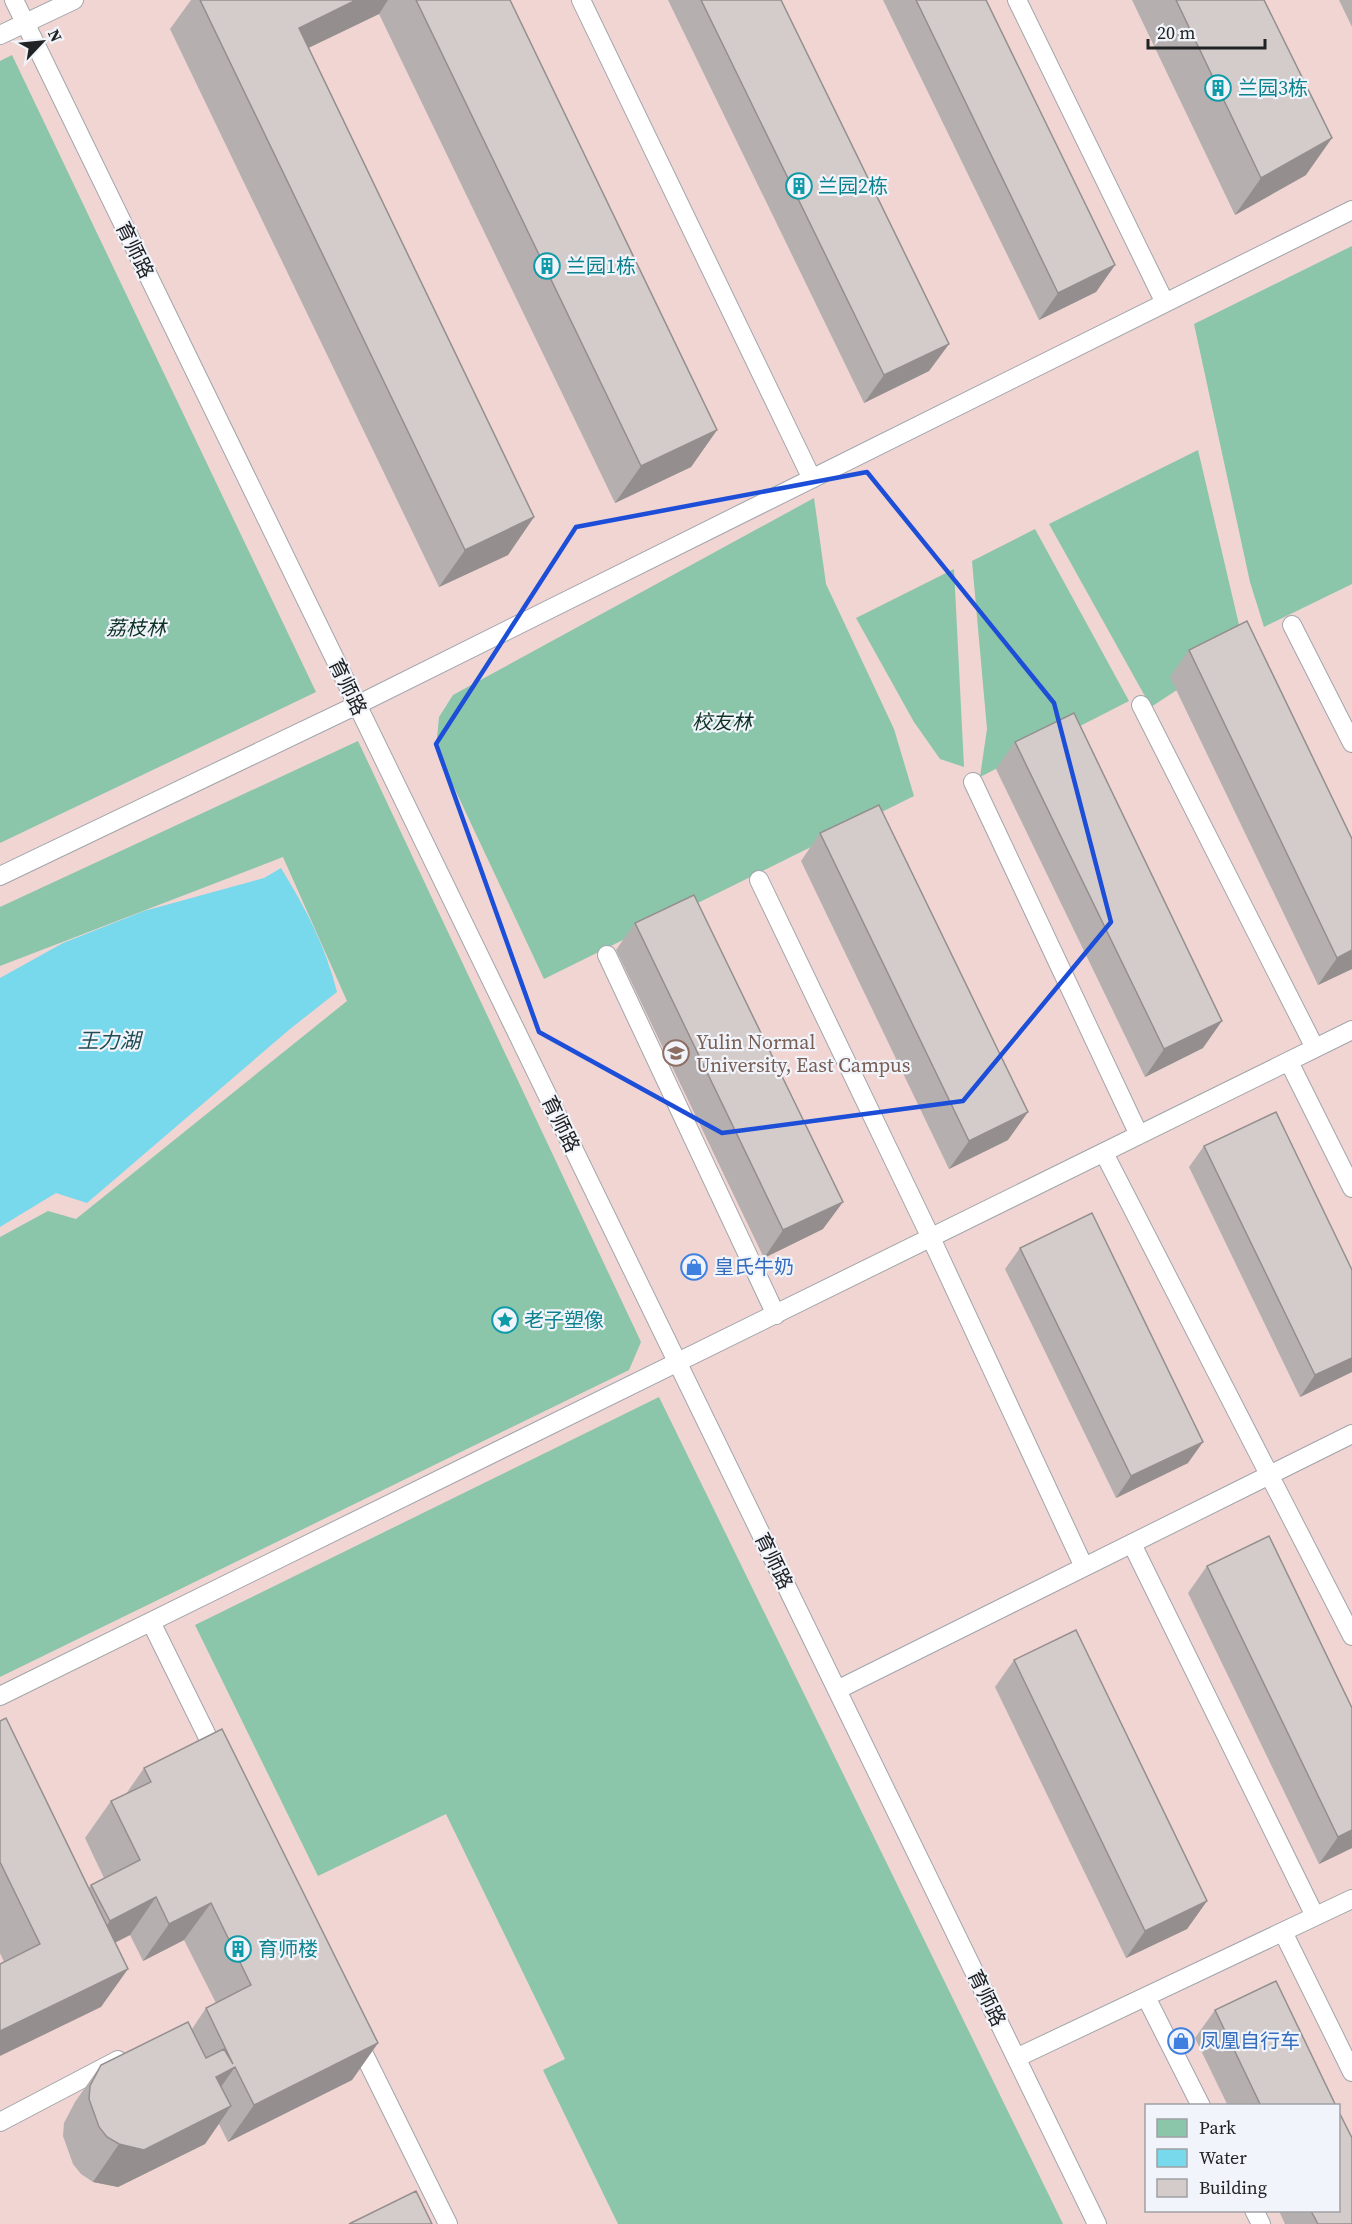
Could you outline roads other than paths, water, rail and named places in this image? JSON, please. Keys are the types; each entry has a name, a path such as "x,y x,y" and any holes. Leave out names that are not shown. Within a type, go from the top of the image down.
{"lane":[{"name":"育师路","path":"14,0 1097,2224"},
{"path":"0,35 74,0"},
{"path":"580,0 812,479"},
{"path":"1017,0 1165,303"},
{"path":"0,876 357,705 1352,210"},
{"path":"1292,625 1352,743"},
{"path":"1142,705 1315,1048"},
{"path":"973,782 1139,1135"},
{"path":"759,880 931,1238 1084,1568"},
{"path":"607,955 776,1315"},
{"path":"0,1696 1352,1030"},
{"path":"1289,1062 1352,1188"},
{"path":"1104,1153 1352,1636"},
{"path":"837,1690 1352,1434"},
{"path":"1132,1544 1315,1916"},
{"path":"151,1622 227,1776"},
{"path":"1016,2058 1352,1899"},
{"path":"1283,1932 1352,2072"},
{"path":"1146,1997 1200,2104"},
{"path":"348,2020 448,2224"},
{"path":"0,2122 137,2050"}],"water":[{"name":"王力湖","path":"281,868 314,928 337,992 290,1029 87,1203 56,1193 0,1227 0,978 63,943 144,911 264,878"}],"place":[{"name":"兰园3栋","path":"1218,88"},
{"name":"兰园2栋","path":"799,186"},
{"name":"兰园1栋","path":"547,266"},
{"name":"Yulin Normal University, East Campus","path":"676,1053"},
{"name":"皇氏牛奶","path":"694,1267"},
{"name":"老子塑像","path":"505,1320"},
{"name":"育师楼","path":"238,1949"},
{"name":"凤凰自行车","path":"1181,2041"}],"park label":[{"name":"荔枝林","path":"136,628"},
{"name":"校友林","path":"722,722"}]}
